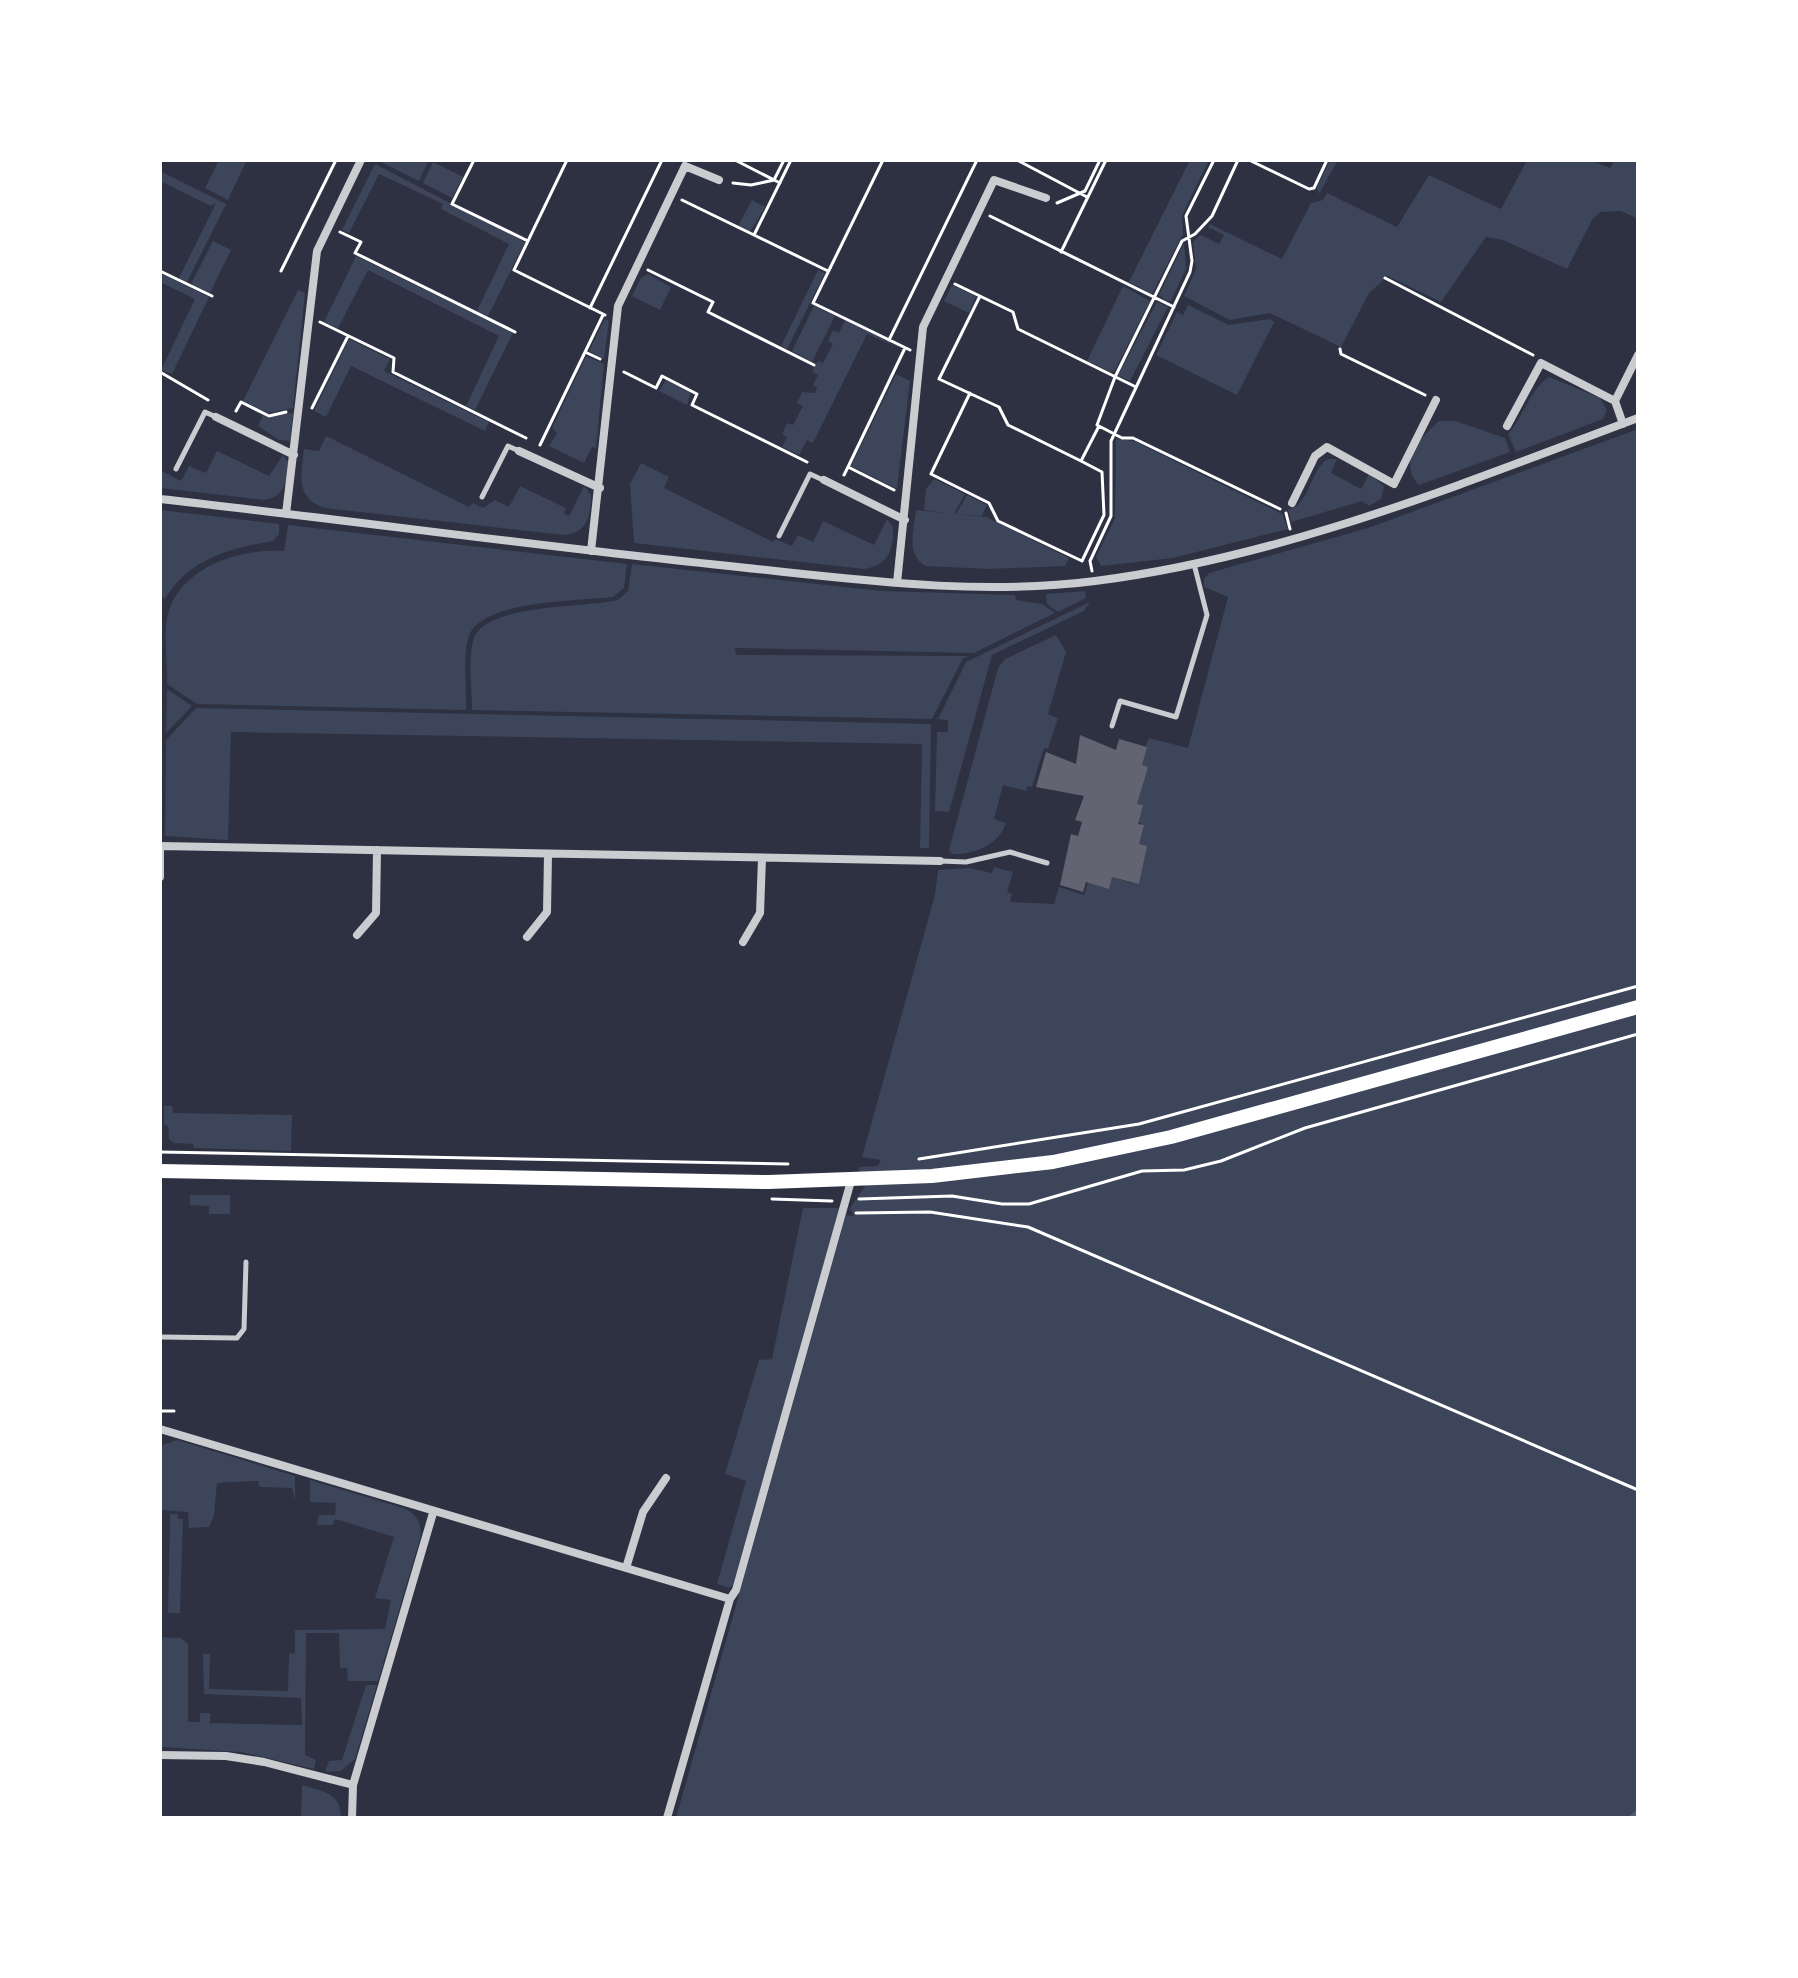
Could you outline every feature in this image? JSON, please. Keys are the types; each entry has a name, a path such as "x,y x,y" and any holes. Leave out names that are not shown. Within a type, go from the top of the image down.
{"main road":[{"path":"160,1171 752,1182 851,1181 1053,1162 1171,1137 1638,1007"}],"street":[{"path":"286,514 317,251 361,160"},
{"path":"591,551 618,306 685,166 719,180"},
{"path":"897,583 923,327 994,180 1046,198"},
{"path":"1615,401 1638,355"},
{"path":"1507,426 1541,363 1615,401 1623,424"},
{"path":"1400,504 1394,484 1436,400"},
{"path":"216,417 294,455"},
{"path":"160,499 591,551 897,583 988,586 1093,582 1235,557 1293,540 1638,418"},
{"path":"1292,503 1315,456 1327,447 1394,484"},
{"path":"519,451 600,488"},
{"path":"824,480 905,515"},
{"path":"160,877 160,846 940,861"},
{"path":"357,935 376,913 377,850"},
{"path":"527,937 547,912 548,854"},
{"path":"743,942 760,913 762,858"},
{"path":"667,1818 730,1599 736,1590 851,1181"},
{"path":"160,1429 433,1513 730,1599"},
{"path":"626,1568 643,1512 666,1478"},
{"path":"352,1818 353,1785 433,1513"},
{"path":"160,1755 251,1760 353,1785"}],"lane":[{"path":"176,469 205,412 216,417"},
{"path":"482,497 508,446 519,451"},
{"path":"779,536 810,474 824,480"},
{"path":"1112,726 1120,701 1176,717 1207,615 1194,564"},
{"path":"940,861 966,862 1010,852 1047,863"},
{"path":"160,1337 237,1338 244,1329 246,1262"}],"path":[{"path":"281,271 336,160"},
{"path":"474,160 452,204 528,241"},
{"path":"567,160 514,270 616,321"},
{"path":"590,308 662,160"},
{"path":"735,160 780,183"},
{"path":"774,180 784,160"},
{"path":"754,235 791,160"},
{"path":"883,160 813,303 920,355"},
{"path":"889,340 977,160"},
{"path":"1017,160 1088,197"},
{"path":"1046,198 1057,203 1085,191 1100,160"},
{"path":"1061,252 1106,160"},
{"path":"1093,582 1090,561 1111,516 1114,434 1190,272 1186,216 1214,160"},
{"path":"1081,461 1099,426 1115,377 1154,298 1188,236 1195,234 1212,216 1238,160"},
{"path":"1249,160 1309,189 1314,188 1327,160"},
{"path":"719,180 751,185 774,180"},
{"path":"681,200 828,271"},
{"path":"988,215 1174,307"},
{"path":"330,227 361,242 355,253 515,332"},
{"path":"647,270 713,302 708,312 814,365"},
{"path":"160,271 212,296"},
{"path":"1385,278 1531,352 1541,363"},
{"path":"955,284 1013,312 1018,329 1136,387"},
{"path":"970,393 931,474 989,503 998,521 1082,561 1104,515 1102,472 1008,425 999,407 970,393 939,379 980,296"},
{"path":"553,451 540,445 604,315"},
{"path":"310,317 394,358 393,372 527,439"},
{"path":"223,407 235,413 241,402 269,416 311,409 348,336"},
{"path":"842,479 905,348"},
{"path":"1340,349 1341,354 1436,400"},
{"path":"585,352 656,388 662,376 697,394 692,405 814,466"},
{"path":"160,372 177,385 212,402"},
{"path":"1099,426 1114,434 1133,438 1285,512 1293,540"},
{"path":"848,467 895,491 889,503 905,515"},
{"path":"918,1159 1139,1124 1638,986"},
{"path":"846,1204 952,1196 1002,1204 1029,1204 1142,1171 1184,1170 1221,1161 1305,1128 1638,1034"},
{"path":"160,1152 788,1164"},
{"path":"846,1204 865,1214 930,1212 1028,1227 1638,1490"},
{"path":"160,1411 174,1411"}],"shaded area":[{"path":"219,160 247,160 228,200 205,188"},
{"path":"377,160 429,160 419,181"},
{"path":"1190,160 1209,160 1182,216 1183,234 1152,294 1129,282"},
{"path":"1330,160 1338,160 1319,194 1317,187"},
{"path":"1527,160 1590,160 1610,168 1615,160 1638,160 1638,219 1621,211 1600,212 1592,220 1567,269 1503,240 1486,237 1441,302 1388,276 1369,293 1341,347 1270,313 1230,320 1184,296 1196,269 1193,242 1201,235 1219,244 1224,235 1208,227 1210,224 1282,259 1311,203 1323,200 1327,193 1397,227 1429,175 1501,209"},
{"path":"433,162 463,177 452,198 423,183"},
{"path":"375,164 525,242 488,316 477,311 509,244 441,209 443,204 379,174 349,233 342,230"},
{"path":"160,171 226,204 187,282 179,278 216,203 211,206 160,181"},
{"path":"752,200 765,207 750,232 738,226"},
{"path":"213,241 231,250 210,293 191,284"},
{"path":"1184,243 1186,269 1171,301 1167,301 1159,295"},
{"path":"356,256 513,333 475,410 466,406 499,336 368,270 338,328 324,322"},
{"path":"818,270 825,273 787,349 781,346"},
{"path":"160,273 209,297 172,374 161,370 195,299 160,282"},
{"path":"648,274 671,287 660,310 632,296 641,278"},
{"path":"952,285 976,296 969,313 944,301"},
{"path":"1123,286 1150,301 1115,370 1110,372 1087,361"},
{"path":"298,290 305,293 293,408 268,413 243,401"},
{"path":"1157,302 1168,307 1130,381 1118,375"},
{"path":"1188,305 1229,325 1270,319 1274,322 1237,395 1156,355 1177,312 1183,315"},
{"path":"814,306 835,316 812,362 792,351"},
{"path":"605,319 609,321 604,359 589,351"},
{"path":"845,320 903,349 867,334 813,443 807,440 799,455 782,447 787,437 782,434 787,423 793,425 803,406 797,403 802,392 815,393 817,387 813,385 818,375 812,372 818,361 823,363 833,344 828,341 833,330 839,333"},
{"path":"349,339 390,359 384,371 489,422 485,431 351,366 326,417 314,411"},
{"path":"586,356 604,364 596,448 592,447 584,463 549,446 557,433 552,428"},
{"path":"896,374 910,381 897,489 851,466"},
{"path":"1549,377 1600,398 1607,410 1603,419 1516,452 1508,434 1537,388"},
{"path":"666,380 691,392 687,405 659,391"},
{"path":"293,413 290,441 279,440 258,426 263,415 270,419 273,414"},
{"path":"1439,421 1455,421 1505,438 1510,452 1419,485 1410,468 1411,459 1419,442"},
{"path":"1638,429 1638,1818 676,1818 846,1215 854,1216 850,1208 873,1174 860,1174 859,1167 878,1166 881,1160 862,1157 935,895 938,870 970,868 992,873 994,867 1013,872 1007,892 1012,894 1010,902 1054,904 1059,887 1084,895 1088,882 1110,876 1132,883 1143,848 1135,845 1142,824 1137,822 1129,803 1147,743 1149,738 1188,748 1228,597 1204,587 1204,579 1209,573 1368,528"},
{"path":"326,436 469,507 473,503 483,508 495,500 509,507 520,486 566,508 564,514 569,516 584,486 591,495 589,516 578,531 564,535 325,508 315,504 304,492 301,477 304,449 319,451"},
{"path":"1116,439 1134,441 1282,514 1288,529 1173,558 1101,566 1096,557 1115,518"},
{"path":"217,451 269,476 283,455 289,463 284,487 277,495 265,500 160,488 160,470 181,481 189,466 206,473"},
{"path":"1328,459 1337,459 1331,473 1361,489 1369,474 1384,486 1381,499 1369,506 1362,501 1291,522 1288,509 1301,501 1317,471"},
{"path":"641,463 669,477 664,488 773,542 775,539 792,546 798,535 813,542 823,521 874,545 887,519 893,527 891,550 879,564 864,569 634,543 630,484"},
{"path":"934,479 965,494 954,514 924,510 926,489"},
{"path":"967,495 987,505 982,516 956,514"},
{"path":"160,510 279,524 279,534 273,541 242,547 199,565 175,585 165,599 160,596"},
{"path":"916,510 986,517 1069,558 1065,566 988,569 926,566 919,561 913,549"},
{"path":"288,525 627,564 624,588 613,597 511,609 492,615 478,624 467,644 466,710 197,704 167,684 166,627 169,610 177,594 188,581 217,562 251,553 284,551"},
{"path":"632,564 882,591 1015,595 1016,600 1042,604 1055,613 974,653 735,648 736,655 969,656 963,658 932,719 472,710 470,666 473,641 481,629 514,613 618,600 628,591"},
{"path":"1085,591 1086,598 1058,612 1047,604 1046,594"},
{"path":"1090,602 1084,611 992,655 949,812 935,811 937,732 948,732 948,720 938,719 966,662"},
{"path":"1056,635 1066,652 1048,714 1058,718 1048,749 1044,748 1032,787 1028,786 1026,791 1003,785 994,819 1006,823 1003,831 985,847 969,853 952,854 949,850 998,668 1005,659"},
{"path":"167,689 192,706 166,733"},
{"path":"196,708 931,724 929,848 920,848 922,744 231,732 228,840 165,836 166,740"},
{"path":"164,1106 172,1106 173,1113 292,1115 291,1151 194,1148 193,1144 174,1143 169,1139 168,1126 164,1125"},
{"path":"190,1195 230,1195 230,1214 209,1214 209,1206 190,1205"},
{"path":"803,1208 839,1208 838,1218 733,1585 729,1588 717,1584 746,1481 725,1474 759,1360 772,1359"},
{"path":"177,1440 295,1476 295,1500 292,1488 260,1487 258,1481 217,1483 214,1516 209,1527 189,1528 188,1512 160,1510 160,1446"},
{"path":"310,1480 403,1508 412,1513 420,1524 420,1539 378,1681 348,1681 347,1668 340,1668 339,1633 306,1633 305,1755 316,1760 314,1769 241,1752 162,1747 160,1637 181,1638 188,1644 188,1722 200,1722 200,1713 210,1713 210,1723 302,1725 301,1698 204,1694 203,1654 210,1654 209,1689 288,1691 289,1654 295,1653 295,1630 385,1629 391,1600 375,1598 394,1537 335,1519 333,1525 317,1525 319,1515 335,1515 336,1503 310,1502"},
{"path":"170,1514 178,1514 178,1519 183,1519 180,1613 168,1613"},
{"path":"366,1685 377,1685 355,1759 341,1771 325,1772 329,1761 342,1760"},
{"path":"302,1785 324,1791 334,1798 341,1818 301,1818"}],"building":[{"path":"1080,735 1116,750 1119,739 1147,747 1142,765 1148,767 1137,804 1143,805 1138,824 1144,825 1139,844 1147,846 1139,884 1112,877 1109,889 1086,882 1083,892 1060,885 1071,834 1078,836 1082,822 1075,820 1084,796 1036,787 1046,752 1076,764"}],"waterway":[{"path":"1631,1818 1638,1812"}]}
